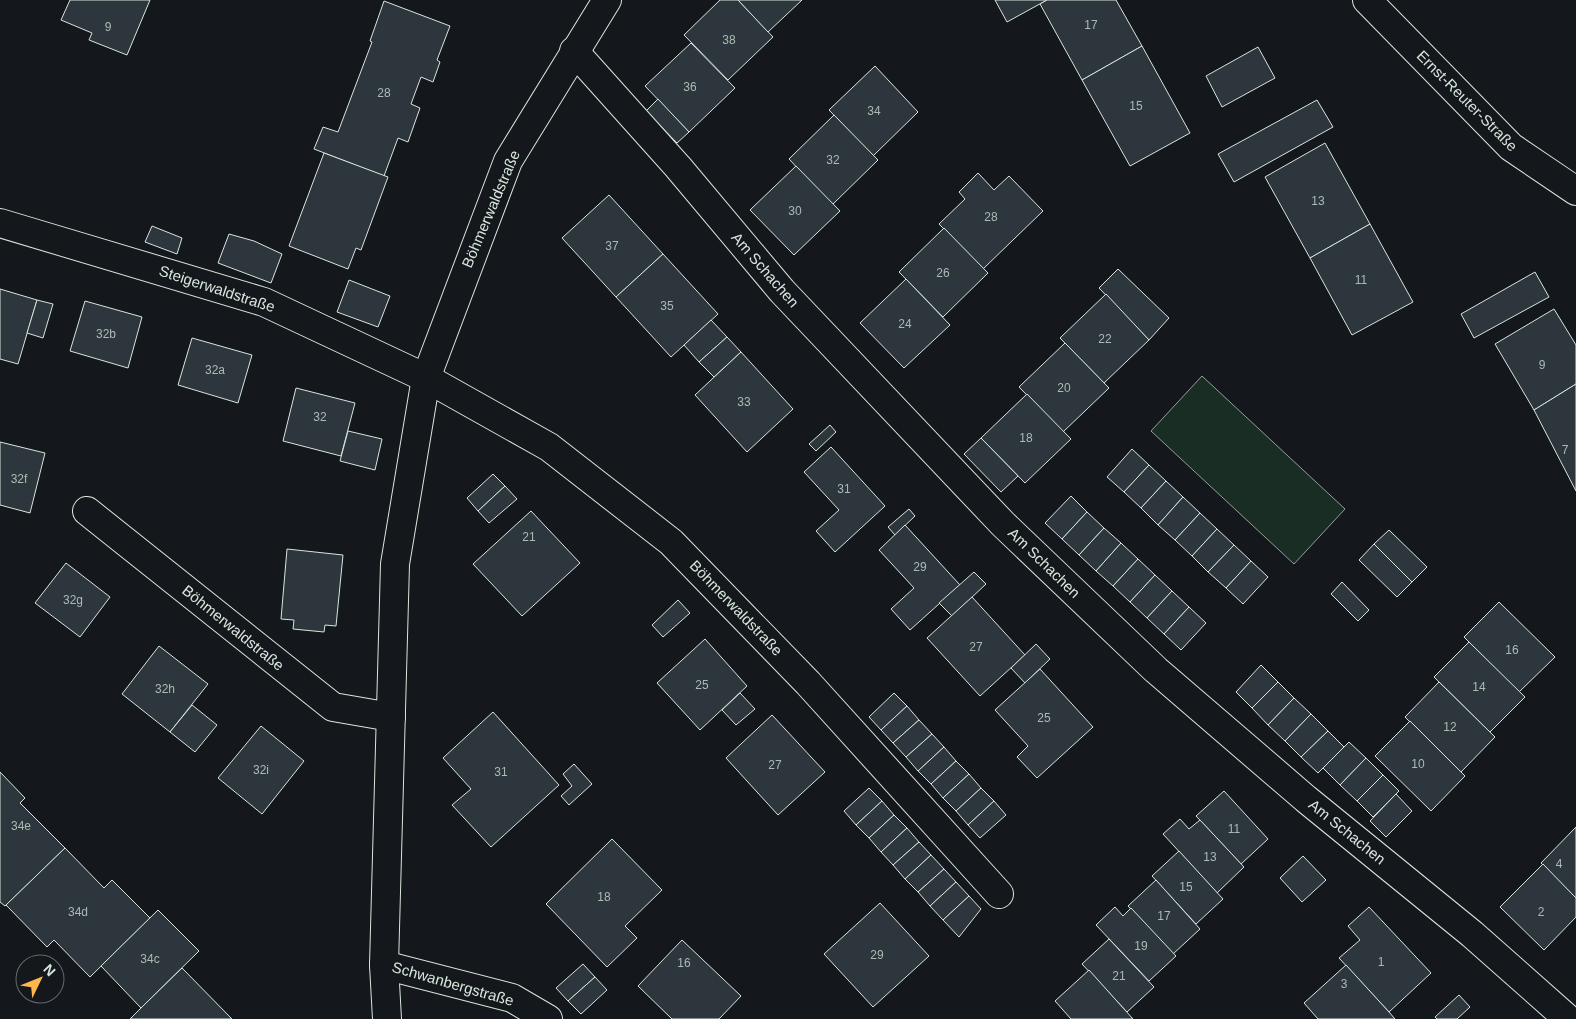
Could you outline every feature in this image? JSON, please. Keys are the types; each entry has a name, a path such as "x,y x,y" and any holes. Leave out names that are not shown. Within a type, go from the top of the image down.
{"street":[{"name":"Böhmerwaldstraße","path":"387,1019 384,965 395,564 426,378 508,161 607,0"},
{"name":"Ernst-Reuter-Straße","path":"1368,0 1511,147 1576,191"},
{"name":"Am Schachen","path":"574,51 678,167 782,291 1003,524 1169,682 1306,799 1472,934 1568,1019"},
{"name":"Steigerwaldstraße","path":"0,223 264,302 426,378"},
{"name":"Böhmerwaldstraße","path":"426,378 549,447 671,542 808,683 999,894"},
{"name":"Böhmerwaldstraße","path":"87,512 332,707 391,717"},
{"name":"Schwanbergstraße","path":"384,965 512,998 548,1019"}],"green space":[{"path":"1202,376 1345,509 1294,564 1151,431"}],"building":[{"path":"70,0 150,0 127,55 89,40 92,33 61,20"},
{"path":"720,0 738,0 773,37 728,80 684,35"},
{"path":"738,0 802,0 768,32"},
{"path":"995,0 1047,0 1007,22"},
{"path":"1047,0 1116,0 1142,46 1082,80 1040,4"},
{"path":"384,1 450,26 437,60 440,62 433,82 421,77 411,104 420,108 408,142 398,138 384,176 314,149 323,127 338,132 372,42 370,41"},
{"path":"691,43 735,88 689,132 645,86"},
{"path":"1142,46 1190,133 1130,166 1082,80"},
{"path":"1258,47 1275,78 1222,107 1206,76"},
{"path":"875,66 918,112 873,156 829,110"},
{"path":"658,99 689,132 677,143 646,111"},
{"path":"1317,100 1333,127 1234,182 1218,154"},
{"path":"834,115 878,160 832,205 789,159"},
{"path":"1325,143 1370,224 1310,258 1265,177"},
{"path":"324,153 388,177 361,250 356,248 348,269 289,246"},
{"path":"796,166 840,211 794,255 750,210"},
{"path":"978,173 994,190 1009,176 1043,211 983,269 939,224 965,199 959,192"},
{"path":"609,195 663,254 616,297 562,238"},
{"path":"1370,224 1413,302 1352,335 1310,258"},
{"path":"152,226 182,238 177,254 145,242"},
{"path":"944,228 988,273 943,317 899,272"},
{"path":"229,234 254,241 282,254 271,283 218,263"},
{"path":"663,254 718,314 671,357 616,297"},
{"path":"1118,269 1169,318 1149,340 1099,288"},
{"path":"1535,272 1549,297 1474,338 1461,314"},
{"path":"906,279 950,325 904,368 860,323"},
{"path":"349,280 390,296 378,327 337,312"},
{"path":"0,289 37,300 18,364 0,359"},
{"path":"1106,294 1149,340 1104,383 1060,338"},
{"path":"37,300 53,304 43,338 27,333"},
{"path":"85,301 142,317 128,368 70,351"},
{"path":"1554,309 1576,345 1576,384 1534,410 1495,344"},
{"path":"711,320 727,337 699,362 684,345"},
{"path":"727,337 741,352 714,377 699,362"},
{"path":"192,338 252,355 238,403 178,385"},
{"path":"1065,343 1109,388 1063,432 1019,387"},
{"path":"741,352 793,409 747,452 695,395"},
{"path":"1576,384 1576,491 1534,410"},
{"path":"296,388 355,403 341,456 283,441"},
{"path":"1027,394 1071,439 1025,483 981,438"},
{"path":"830,425 836,432 816,451 809,444"},
{"path":"348,431 382,439 375,470 340,461"},
{"path":"981,438 1018,476 1001,492 964,454"},
{"path":"0,442 45,453 30,513 0,505"},
{"path":"831,447 885,506 835,552 816,531 839,510 804,472"},
{"path":"1132,449 1149,465 1124,492 1107,477"},
{"path":"1149,465 1166,481 1141,508 1124,492"},
{"path":"493,474 505,486 478,511 467,498"},
{"path":"1166,481 1183,497 1158,525 1141,508"},
{"path":"505,486 517,499 489,523 478,511"},
{"path":"1071,496 1087,512 1062,539 1045,523"},
{"path":"1183,497 1200,513 1175,540 1158,525"},
{"path":"909,509 915,516 895,535 888,527"},
{"path":"531,511 580,563 522,616 473,564"},
{"path":"1087,512 1104,528 1079,555 1062,539"},
{"path":"1200,513 1217,529 1192,556 1175,540"},
{"path":"905,525 960,585 910,630 891,609 914,588 879,550"},
{"path":"1104,528 1121,543 1096,571 1079,555"},
{"path":"1217,529 1234,545 1208,572 1192,556"},
{"path":"1389,530 1427,567 1412,582 1374,544"},
{"path":"1121,543 1138,559 1113,586 1096,571"},
{"path":"1374,544 1412,582 1397,597 1359,560"},
{"path":"1234,545 1251,561 1226,588 1208,572"},
{"path":"287,549 343,555 336,626 325,625 324,632 293,629 294,620 281,619"},
{"path":"1138,559 1155,575 1130,602 1113,586"},
{"path":"1251,561 1268,577 1243,604 1226,588"},
{"path":"66,563 110,597 80,637 35,603"},
{"path":"974,572 986,584 952,616 939,603"},
{"path":"1155,575 1172,591 1147,618 1130,602"},
{"path":"1342,582 1369,610 1358,621 1331,594"},
{"path":"1172,591 1189,607 1164,634 1147,618"},
{"path":"972,597 1025,655 980,696 927,638"},
{"path":"678,600 690,613 663,637 652,625"},
{"path":"1499,602 1555,657 1519,692 1464,637"},
{"path":"1189,607 1206,623 1181,650 1164,634"},
{"path":"705,639 747,686 700,730 657,683"},
{"path":"1469,642 1525,697 1490,732 1434,677"},
{"path":"1036,644 1050,659 1025,683 1011,668"},
{"path":"159,646 208,684 170,732 122,694"},
{"path":"1261,665 1278,682 1252,708 1236,692"},
{"path":"1040,669 1093,727 1037,778 1017,757 1028,746 995,710"},
{"path":"1278,682 1294,698 1268,725 1252,708"},
{"path":"1439,682 1495,737 1461,772 1405,717"},
{"path":"740,693 755,709 736,725 722,710"},
{"path":"894,693 907,706 881,730 869,717"},
{"path":"1294,698 1311,714 1285,741 1268,725"},
{"path":"192,705 217,725 195,752 170,732"},
{"path":"907,706 919,720 893,743 881,730"},
{"path":"493,712 559,785 491,847 452,805 471,789 443,758"},
{"path":"1311,714 1328,731 1301,757 1285,741"},
{"path":"772,715 825,772 778,815 726,758"},
{"path":"919,720 932,734 906,757 893,743"},
{"path":"1410,721 1465,776 1431,811 1375,756"},
{"path":"261,726 304,761 262,814 218,778"},
{"path":"1328,731 1344,747 1318,773 1301,757"},
{"path":"932,734 944,747 918,771 906,757"},
{"path":"1349,742 1366,758 1340,785 1323,768"},
{"path":"944,747 956,761 931,784 918,771"},
{"path":"1366,758 1383,775 1357,801 1340,785"},
{"path":"956,761 969,774 943,798 931,784"},
{"path":"574,764 592,784 569,805 561,796 572,786 563,774"},
{"path":"0,772 25,798 20,803 65,848 5,906 0,902"},
{"path":"969,774 981,788 956,811 943,798"},
{"path":"1383,775 1399,791 1373,817 1357,801"},
{"path":"869,788 882,801 856,825 844,811"},
{"path":"981,788 994,801 968,825 956,811"},
{"path":"1224,791 1268,839 1241,864 1196,816"},
{"path":"1396,794 1412,811 1386,837 1370,821"},
{"path":"882,801 894,815 869,838 856,825"},
{"path":"994,801 1006,815 980,838 968,825"},
{"path":"894,815 907,828 881,852 869,838"},
{"path":"1180,819 1189,829 1200,820 1244,867 1217,893 1163,834"},
{"path":"1576,827 1576,898 1541,863"},
{"path":"907,828 919,842 893,865 881,852"},
{"path":"612,839 662,890 625,926 637,938 607,967 546,904"},
{"path":"919,842 931,855 905,879 893,865"},
{"path":"65,848 104,888 112,880 150,918 90,977 54,940 47,947 6,905"},
{"path":"1179,851 1223,899 1196,924 1152,876"},
{"path":"931,855 944,869 918,892 905,879"},
{"path":"1303,856 1326,880 1302,902 1280,878"},
{"path":"1543,864 1576,898 1576,917 1544,950 1500,907"},
{"path":"944,869 956,882 930,906 918,892"},
{"path":"1156,880 1200,929 1173,954 1128,906"},
{"path":"956,882 969,896 943,920 930,906"},
{"path":"969,896 981,909 959,937 943,920"},
{"path":"880,903 929,956 873,1007 824,954"},
{"path":"1115,907 1123,916 1131,908 1176,956 1149,981 1096,925"},
{"path":"1369,907 1431,973 1389,1012 1339,958 1360,940 1348,926"},
{"path":"158,910 199,951 141,1008 101,966"},
{"path":"1109,939 1154,987 1127,1012 1082,964"},
{"path":"682,940 741,996 719,1019 672,1019 638,986"},
{"path":"583,964 595,977 568,1001 556,988"},
{"path":"1346,965 1395,1019 1318,1019 1304,1003"},
{"path":"182,968 232,1019 130,1019 141,1008"},
{"path":"1089,970 1133,1019 1071,1019 1055,1001"},
{"path":"595,977 607,990 581,1014 568,1001"},
{"path":"1459,995 1470,1007 1457,1019 1437,1019 1435,1017"}]}
